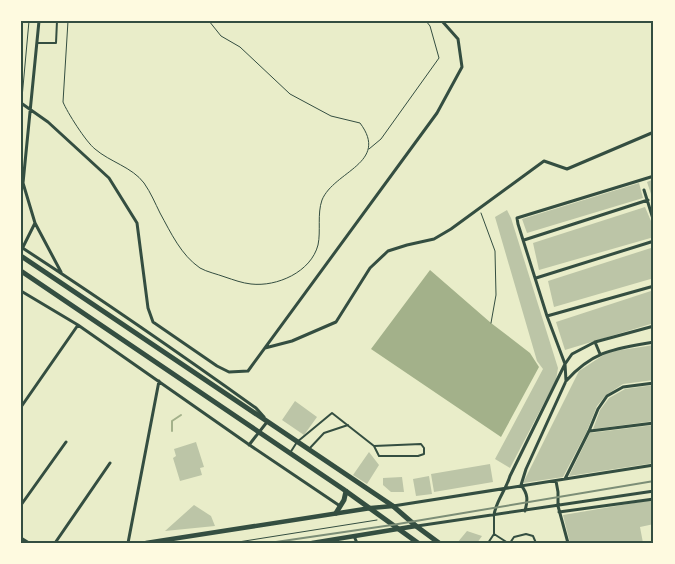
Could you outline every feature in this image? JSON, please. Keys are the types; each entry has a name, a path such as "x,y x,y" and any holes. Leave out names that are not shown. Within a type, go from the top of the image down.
{"main road":[{"path":"21,256 393,506 439,543"},
{"path":"21,271 371,508 418,543"},
{"path":"336,513 346,491"},
{"path":"146,543 336,513 393,506"},
{"path":"312,543 416,526"}],"street":[{"path":"39,21 32,111 22,183 35,223 61,272"},
{"path":"22,103 48,122 109,178 137,223 148,308 153,322 217,366 230,372 248,370 437,113 462,67 458,39 442,21"},
{"path":"264,348 292,341 336,322 370,268 388,251 434,239 544,161 567,169 654,132"},
{"path":"566,381 565,364 547,316 518,218 654,176"},
{"path":"644,190 654,222"},
{"path":"524,240 648,200"},
{"path":"35,223 22,249 61,272 256,408 267,421 249,445"},
{"path":"536,278 654,241"},
{"path":"77,294 81,286"},
{"path":"547,316 654,286"},
{"path":"21,291 78,325 249,445 340,506"},
{"path":"21,407 78,325"},
{"path":"494,515 495,507 510,476 565,364 572,354 595,342 654,326"},
{"path":"595,342 600,354"},
{"path":"525,511 528,497 522,485 526,469 566,381 586,362 606,351 654,342"},
{"path":"173,358 177,352"},
{"path":"128,543 159,381"},
{"path":"565,479 598,409 607,396 624,387 654,383"},
{"path":"589,431 654,423"},
{"path":"21,505 66,442"},
{"path":"55,543 110,463"},
{"path":"393,506 654,465"},
{"path":"556,481 559,512 568,543"},
{"path":"416,526 654,491"},
{"path":"559,512 654,499"},
{"path":"354,536 358,543"},
{"path":"21,538 29,543"}],"lane":[{"path":"37,43 56,43 57,21"},
{"path":"290,453 297,442 332,413 374,446 379,456 418,456 424,454 424,448 420,444 374,446"},
{"path":"309,449 324,433 348,425"},
{"path":"488,543 494,534 494,515"},
{"path":"494,534 509,543 514,537 526,534 533,536 536,543"}],"path":[{"path":"22,103 29,21"},
{"path":"68,21 63,102 66,110 94,148 123,165 143,182 174,239 190,259 202,269 242,283 253,285 270,283 288,278 301,271 314,256 318,245 322,200 336,181 363,161 368,149 367,132 360,123 331,116 290,94 240,47 221,36 209,21"},
{"path":"368,149 381,139 439,58 430,26 426,21"},
{"path":"479,208 495,251 496,295 491,324"},
{"path":"232,543 385,519"}],"shaded area":[{"path":"430,270 491,323 530,353 539,367 501,437 371,349"}],"building":[{"path":"654,179 654,200 653,200 647,182"},
{"path":"639,183 643,198 527,233 522,219"},
{"path":"645,207 651,221 654,237 539,270 533,243"},
{"path":"507,210 558,368 556,380 510,468 495,459 543,369 537,361 495,217"},
{"path":"654,247 654,278 554,307 548,281"},
{"path":"654,290 654,323 565,350 556,322"},
{"path":"654,345 654,380 623,384 606,395 597,406 587,431 563,477 523,483 579,371 608,352"},
{"path":"654,385 654,421 593,429 600,410 609,398 625,389"},
{"path":"295,401 317,417 304,435 282,420"},
{"path":"654,425 654,463 569,476 590,433"},
{"path":"196,442 204,467 200,468 202,475 180,481 173,458 176,456 174,449"},
{"path":"369,452 379,465 367,484 353,475"},
{"path":"490,464 493,482 434,492 431,474"},
{"path":"429,476 432,494 416,496 413,479"},
{"path":"402,477 404,492 391,492 383,485 383,478"},
{"path":"652,500 654,524 640,527 643,543 570,543 563,515"},
{"path":"194,505 211,516 215,526 165,531"},
{"path":"467,531 482,536 477,543 457,543"}],"waterway":[{"path":"172,431 172,421 181,415"}],"railway":[{"path":"269,543 392,525 654,481"}]}
